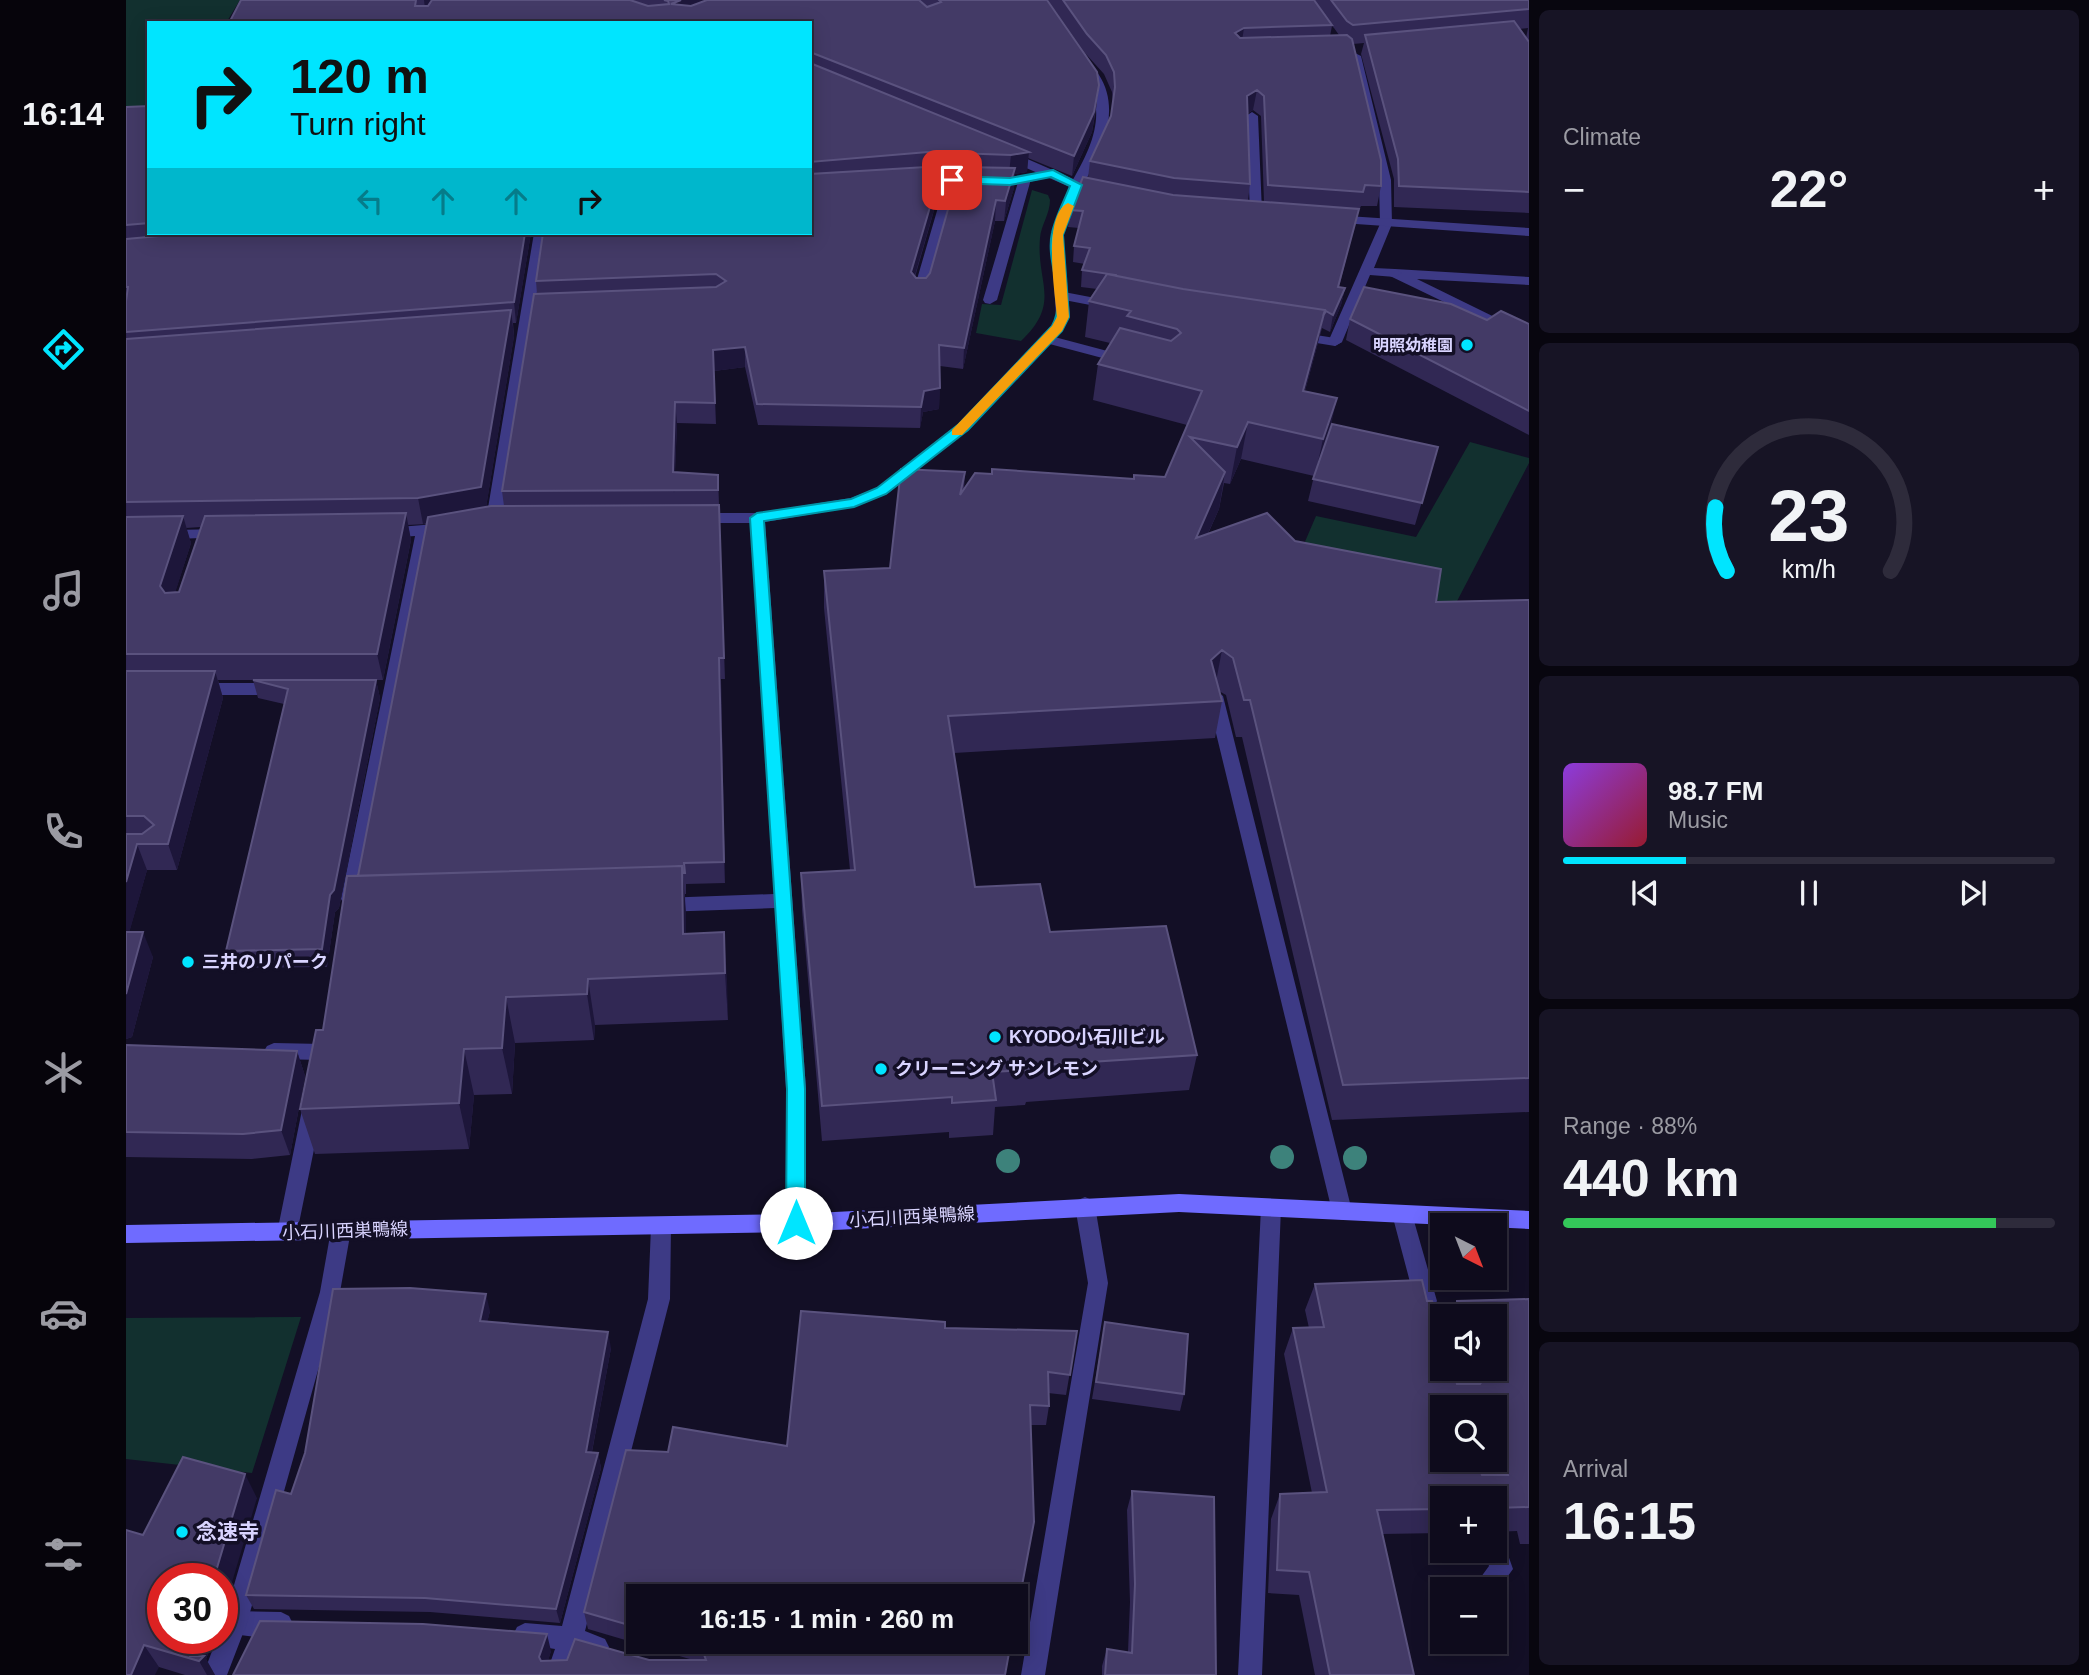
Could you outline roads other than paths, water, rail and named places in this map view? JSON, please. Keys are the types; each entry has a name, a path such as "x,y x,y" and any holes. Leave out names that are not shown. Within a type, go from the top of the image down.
{"main road":[{"name":"小石川西巣鴨線","path":"126,1234 661,1227 796,1223 1179,1203 1529,1220"}],"street":[{"path":"1283,334 1335,342 1386,224 1385,180 1373,123 1355,56 1347,50 1361,49"},
{"path":"674,519 757,518 854,502 882,491 963,427 1047,339 1063,317 1057,235 1076,185 1090,163 1103,123 1103,94 1098,78 1076,52"},
{"path":"1252,116 1256,212"},
{"path":"989,148 1076,185 1117,194"},
{"path":"902,181 1010,182 1053,173"},
{"path":"990,300 1025,179"},
{"path":"920,293 952,180"},
{"path":"1321,218 1529,232"},
{"path":"495,521 518,330 535,308 540,235"},
{"path":"1364,271 1529,281"},
{"path":"1395,273 1529,339"},
{"path":"1063,296 1125,308"},
{"path":"1047,339 1139,364"},
{"path":"757,518 796,1089 796,1223"},
{"path":"368,533 423,532 458,526"},
{"path":"360,914 346,914 386,689 423,532"},
{"path":"126,536 232,534"},
{"path":"198,553 204,535"},
{"path":"179,689 300,689"},
{"path":"1215,696 1342,1211"},
{"path":"647,905 783,901"},
{"path":"254,1051 323,1053"},
{"path":"287,1233 316,1092"},
{"path":"1033,1675 1098,1283 1085,1206"},
{"path":"1250,1675 1271,1208"},
{"path":"1402,1214 1430,1315"},
{"path":"558,1675 571,1639 659,1299 661,1227"},
{"path":"238,1613 330,1292 341,1230"},
{"path":"238,1623 304,1624"},
{"path":"507,1634 571,1639 620,1654"},
{"path":"215,1675 223,1654"}],"place":[{"name":"明照幼稚園","path":"1467,345"},
{"name":"三井のリパーク","path":"188,962"},
{"name":"KYODO小石川ビル","path":"995,1037"},
{"name":"クリーニング サンレモン","path":"881,1069"},
{"name":"念速寺","path":"182,1532"}]}
